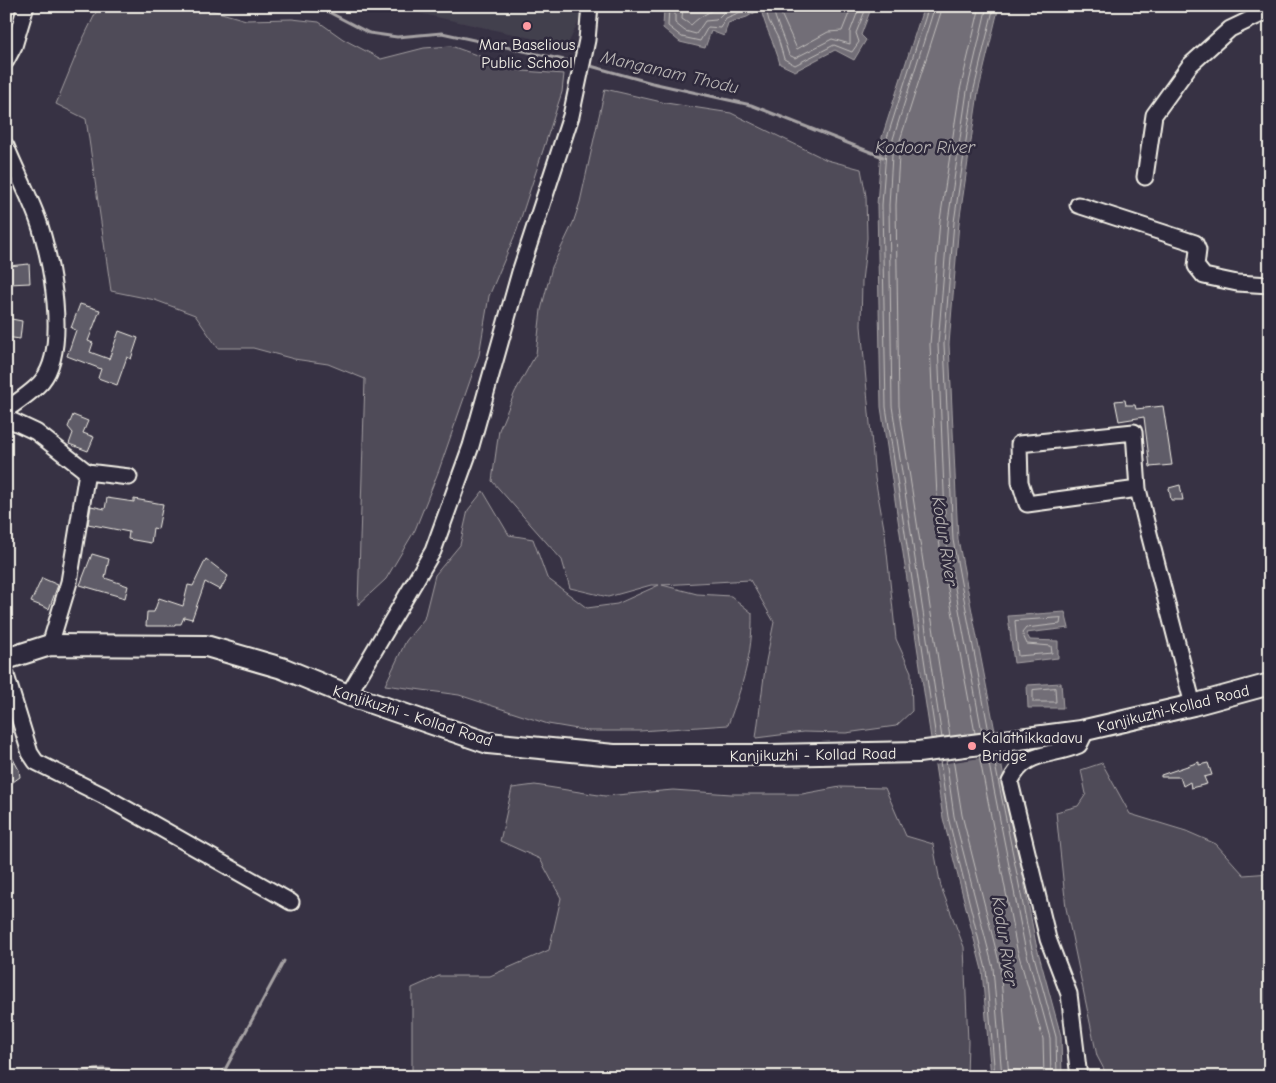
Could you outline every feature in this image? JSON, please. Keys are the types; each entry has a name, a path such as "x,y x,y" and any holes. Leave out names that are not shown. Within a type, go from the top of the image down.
{"main road":[{"name":"Kanjikuzhi - Kollad Road","path":"6,659 50,645 206,646 282,668 348,695 488,743 614,755 770,756 918,752 1016,738"},
{"name":"Kanjikuzhi-Kollad Road","path":"1016,738 1081,731 1193,705 1270,684"}],"street":[{"path":"6,61 14,46 26,6"},
{"path":"348,695 434,551 471,446 520,272 577,94 586,51 590,6"},
{"path":"1145,177 1154,115 1190,65 1230,29 1270,10"},
{"path":"6,146 43,236 51,277 56,339 53,360 42,380 6,410"},
{"path":"1078,205 1195,243 1198,250 1196,266 1204,276 1237,283 1270,285"},
{"path":"6,418 36,432 87,472 129,477"},
{"path":"1138,489 1027,504 1020,482 1019,444 1134,432 1138,489 1193,705"},
{"path":"50,645 69,582 87,472"},
{"path":"6,675 30,753 36,762 102,795 291,902"},
{"path":"1079,1077 1069,994 1048,939 1010,782 1017,768 1030,758 1065,751 1079,745 1083,737 1081,731"}],"shaded area":[{"path":"99,6 197,6 246,20 292,19 319,22 343,39 381,59 424,48 451,46 522,71 564,74 562,92 517,230 489,296 479,355 439,470 415,530 386,579 358,605 365,379 328,364 294,359 253,348 218,348 195,315 155,300 111,291 86,119 56,104 81,43"},
{"name":"Mar Baselious Public School","path":"387,6 586,6 567,46"},
{"path":"605,89 666,103 731,113 827,160 861,169 866,196 867,238 862,281 861,326 875,478 885,534 896,639 911,672 912,711 896,726 846,733 803,732 756,738 766,661 774,622 750,580 662,585 697,594 731,596 752,613 749,657 728,725 640,731 589,731 548,724 459,695 385,685 406,641 424,619 435,575 460,545 468,510 483,491 509,535 533,539 547,578 587,608 617,604 659,585 651,585 608,597 570,588 562,560 492,481 499,430 515,392 536,354 541,310 552,267 573,223 580,202"},
{"path":"1102,763 1130,814 1186,831 1216,844 1244,875 1270,873 1270,1077 1108,1077 1097,1056 1066,908 1056,812 1078,806 1086,794 1081,770"},
{"path":"535,785 605,796 673,790 731,794 802,794 840,787 885,788 906,836 933,844 941,887 964,947 968,1042 967,1077 412,1077 412,988 439,976 490,976 549,950 561,898 540,859 500,841 512,788"}],"water":[{"path":"664,6 872,6 861,35 866,40 854,60 835,50 795,71 780,64 761,9 747,17 728,23 724,36 711,31 705,48 680,42 663,28"},
{"name":"Kodoor River","path":"924,6 999,6 978,93 959,223 949,344 958,539 1036,944 1061,1036 1062,1077 991,1077 982,970 943,818 881,407 877,205 882,137"},
{"path":"1065,612 1069,628 1026,633 1030,640 1058,641 1058,658 1014,663 1008,616"},
{"path":"1061,683 1063,708 1028,708 1027,685"},
{"path":"103,1068 125,1071 132,1077 65,1077 86,1070"}],"pier":[{"name":"Kalathikkadavu Bridge","path":"997,737 1001,755 933,765 930,746"}],"building":[{"path":"29,264 30,283 9,284 8,266"},
{"path":"80,304 100,310 88,341 93,343 90,352 109,359 119,331 138,338 131,359 127,357 117,385 98,378 101,369 67,356 76,330 71,328"},
{"path":"6,318 22,321 20,339 6,337"},
{"path":"1125,400 1126,405 1135,405 1136,409 1163,406 1172,465 1150,467 1144,417 1119,421 1115,401"},
{"path":"73,415 88,421 83,433 94,437 88,451 69,444 73,433 68,427"},
{"path":"1180,485 1183,500 1171,500 1169,488"},
{"path":"107,498 134,502 134,499 163,504 158,529 153,528 151,543 128,539 129,532 88,524 91,506 105,509"},
{"path":"92,554 109,559 105,578 128,586 125,598 80,585"},
{"path":"206,559 228,576 220,590 205,582 192,619 184,617 181,624 175,624 175,626 146,626 147,612 154,612 159,598 183,606 188,585 193,586"},
{"path":"42,578 58,585 49,609 31,602"},
{"path":"6,746 19,770 20,777 6,787"},
{"path":"1199,762 1199,765 1208,763 1212,775 1204,777 1207,784 1191,788 1190,782 1183,786 1180,777 1161,777 1161,775"}],"waterway":[{"name":"Manganam Thodu","path":"317,6 369,33 397,37 442,33 578,63"},
{"name":"Manganam Thodu","path":"587,65 652,83 751,105 883,157"},
{"path":"221,1077 284,961"}],"place":[{"name":"Mar Baselious Public School","path":"527,26"},
{"name":"Kalathikkadavu Bridge","path":"972,746"}],"water label":[{"name":"Kodur River","path":"945,541"},
{"name":"Kodur River","path":"1005,941"}]}
